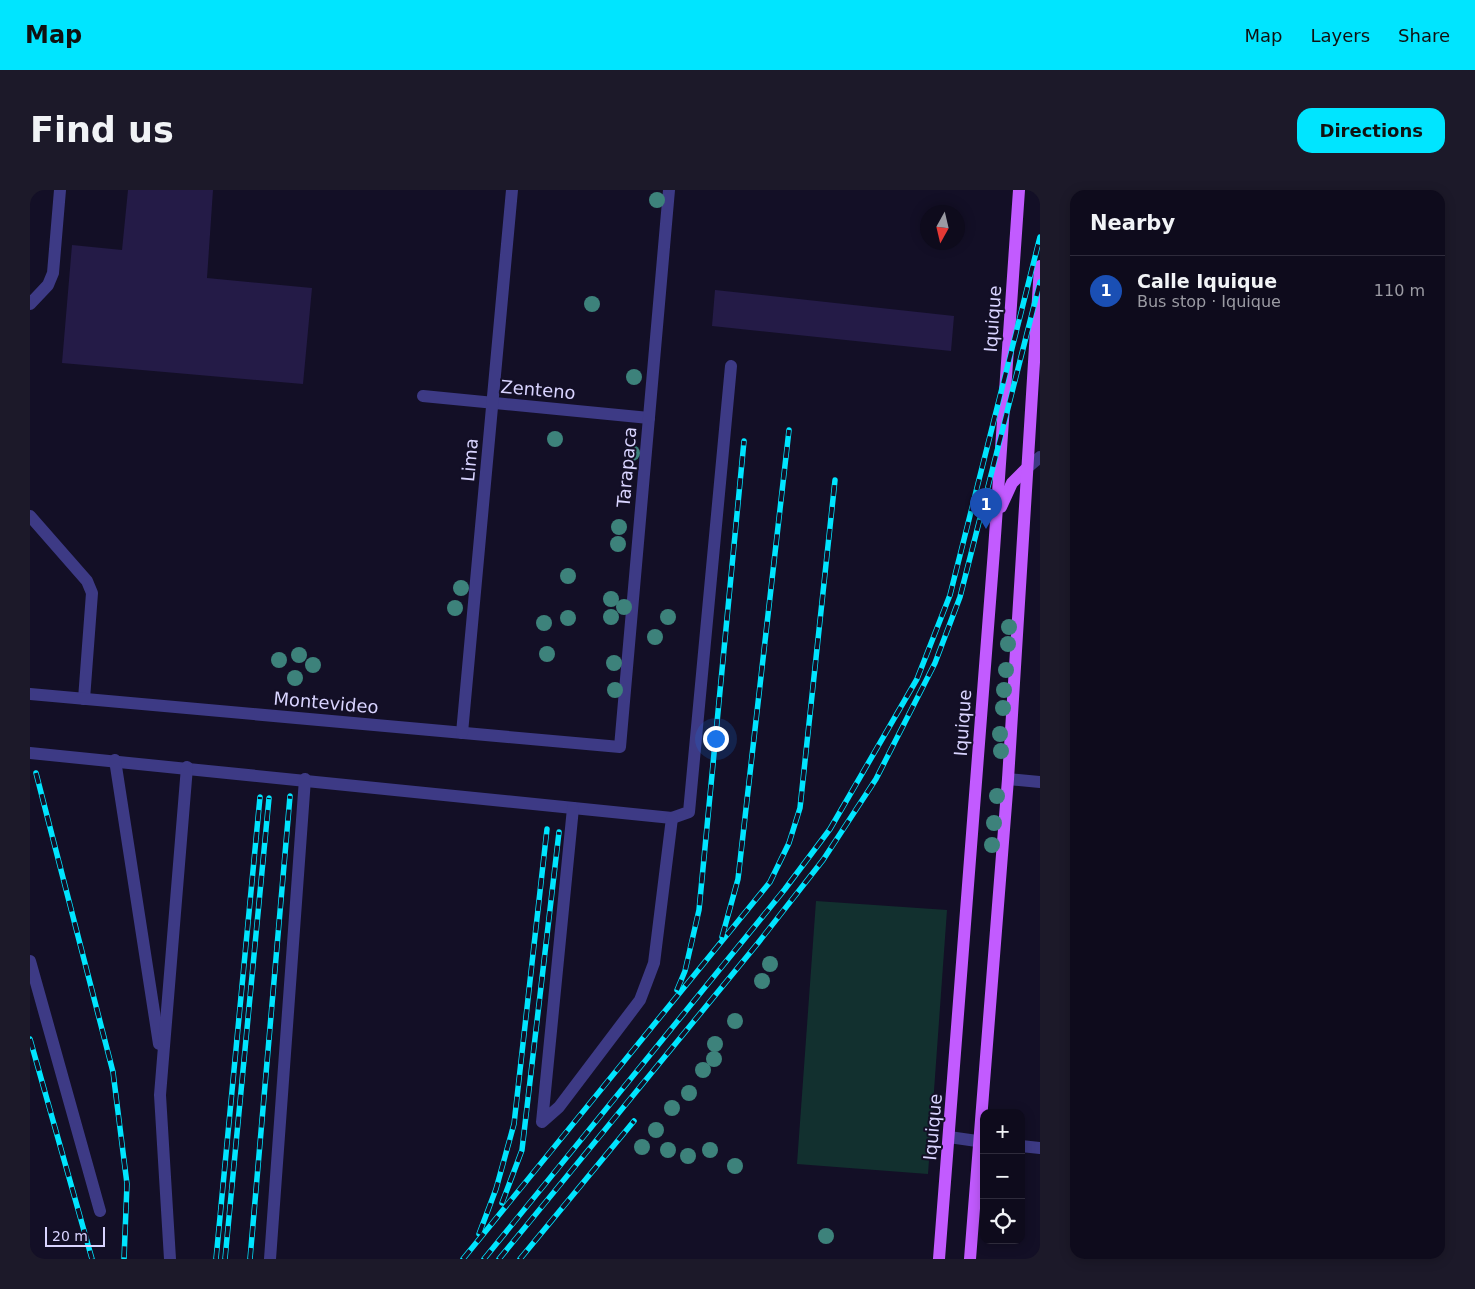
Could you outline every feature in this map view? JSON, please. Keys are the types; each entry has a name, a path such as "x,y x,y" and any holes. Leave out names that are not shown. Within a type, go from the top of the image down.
{"main road":[{"name":"Iquique","path":"939,1259 950,1138 1019,190"},
{"path":"984,1109 1008,779 1027,468 1035,427 1040,266"},
{"path":"996,518 1012,483 1027,468"},
{"path":"970,1259 981,1154"}],"street":[{"path":"30,304 48,285 54,273 60,190"},
{"name":"Lima","path":"462,733 512,190"},
{"name":"Tarapaca","path":"620,747 669,190"},
{"path":"30,753 187,767 672,818 689,812 731,366"},
{"name":"Zenteno","path":"423,396 650,418"},
{"path":"1027,468 1040,457"},
{"path":"30,516 87,581 92,593 84,699"},
{"name":"Montevideo","path":"30,694 620,747"},
{"path":"115,760 162,1064"},
{"path":"170,1259 160,1095 187,767"},
{"path":"270,1259 305,779"},
{"path":"1008,779 1040,782"},
{"path":"573,808 542,1122 560,1107 640,1000 654,963 672,818"},
{"path":"30,961 100,1211"},
{"path":"950,1138 980,1141"},
{"path":"1025,1146 1040,1148"}],"green space":[{"path":"816,901 947,910 928,1174 797,1164"}],"building":[{"path":"128,190 213,190 207,278 312,288 303,384 62,363 72,245 122,250"},
{"path":"715,290 954,316 951,351 712,326"}],"railway":[{"path":"484,1259 785,889 830,829 917,679 950,595 1040,237"},
{"path":"499,1259 758,943 823,860 876,779 935,663 960,597 1040,282"},
{"path":"722,937 738,879 789,430"},
{"path":"677,990 685,971 699,910 744,441"},
{"path":"463,1259 770,882 789,843 800,808 835,480"},
{"path":"36,773 113,1072 127,1184 124,1259"},
{"path":"250,1259 290,796"},
{"path":"216,1259 260,797"},
{"path":"225,1259 269,798"},
{"path":"479,1234 496,1189 514,1124 547,829"},
{"path":"502,1203 522,1150 559,832"},
{"path":"30,1039 92,1259"},
{"path":"520,1259 634,1121"}],"place":[{"name":"Calle Iquique","path":"986,529"}]}
